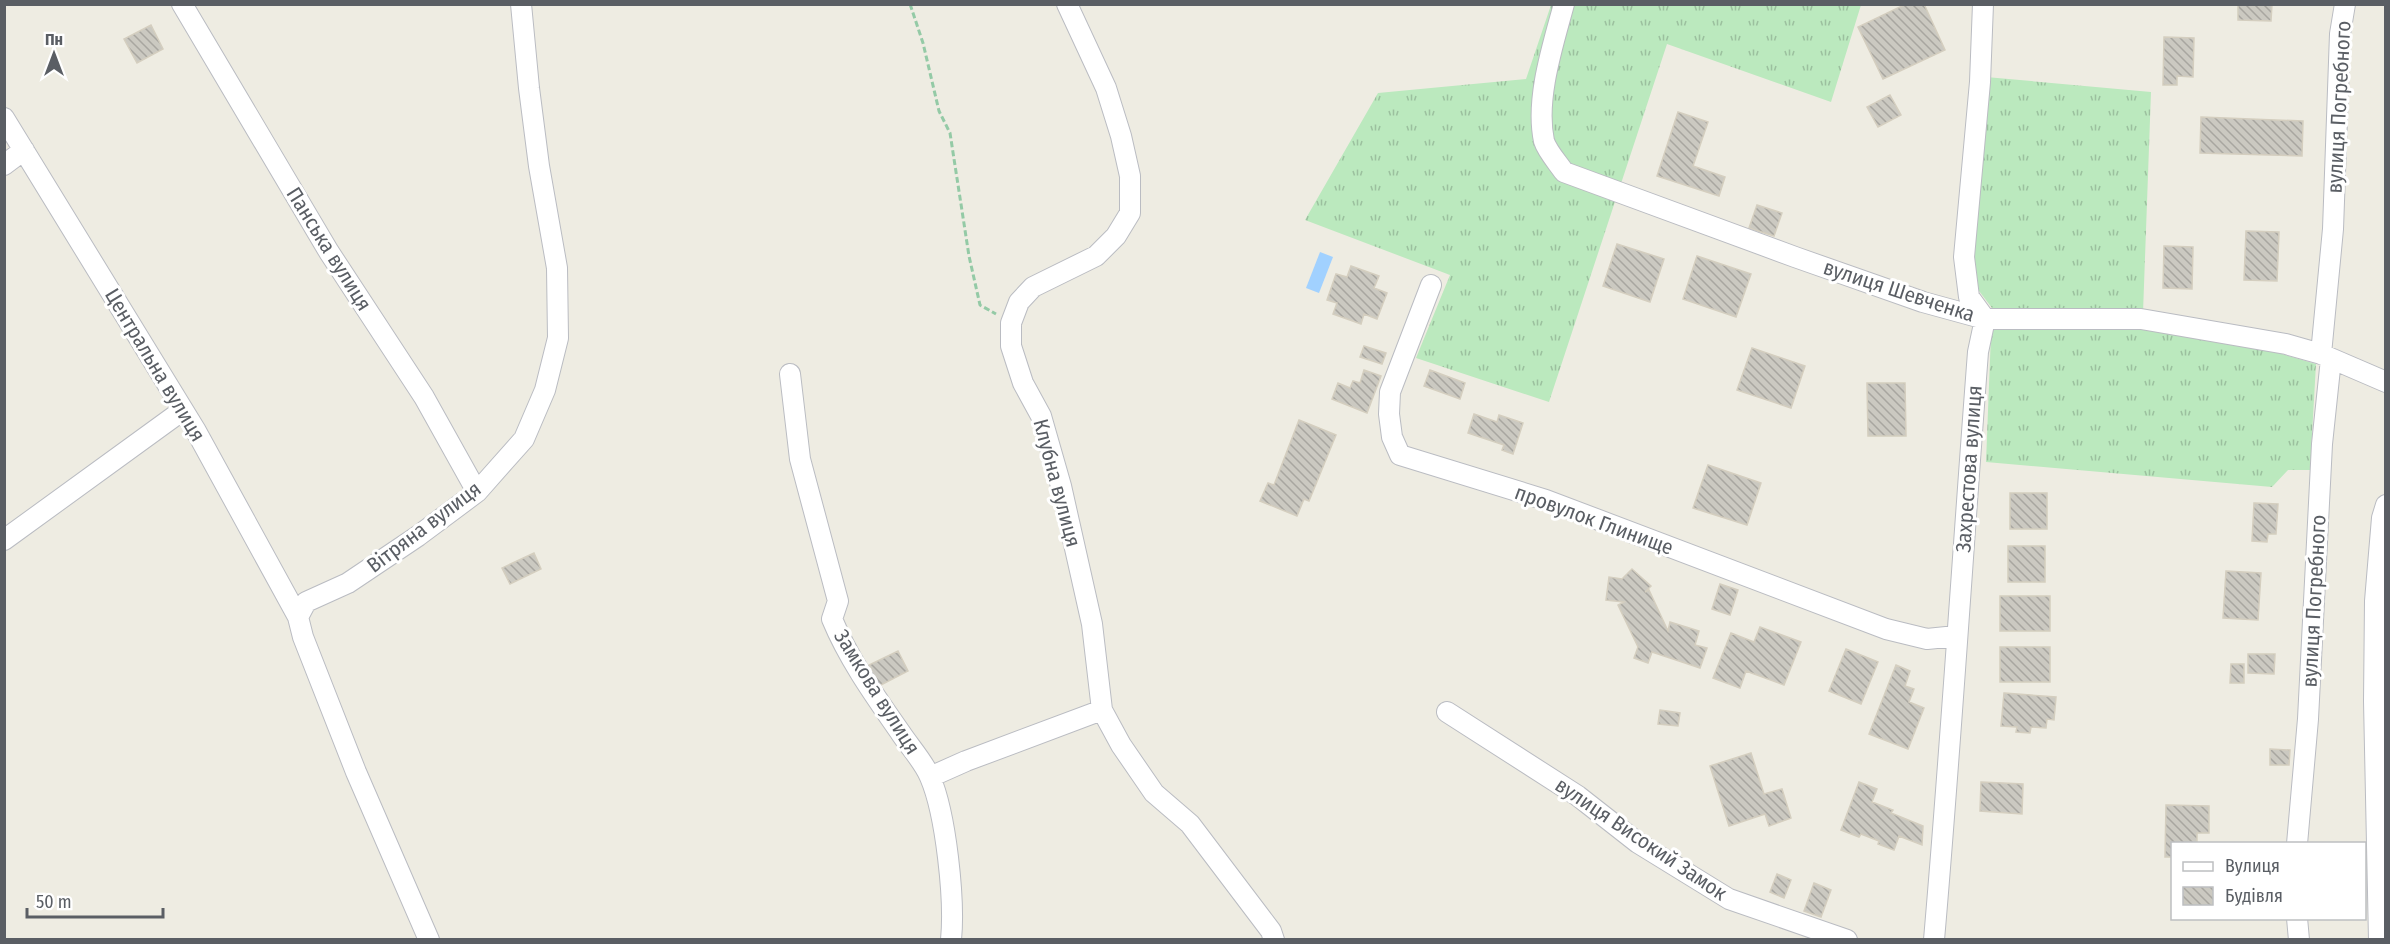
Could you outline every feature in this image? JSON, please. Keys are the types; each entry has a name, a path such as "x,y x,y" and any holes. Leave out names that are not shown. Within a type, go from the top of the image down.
{"street":[{"name":"Панська вулиця","path":"183,4 329,252 423,397 477,492"},
{"name":"Вітряна вулиця","path":"298,617 306,602 348,583 418,536 477,492 524,439 545,390 558,338 557,268 539,166 522,4"},
{"path":"1011,323 1019,302 1033,287 1096,256 1116,236 1131,213 1130,176 1121,136 1106,88 1067,4"},
{"name":"вулиця Шевченка","path":"1564,4 1550,57 1542,111 1545,143 1564,172 1923,302 1985,319 2141,319 2286,344 2326,357 2385,382"},
{"name":"вулиця Погребного","path":"2296,842 2308,719 2333,229 2340,34 2345,4"},
{"path":"1979,7 1980,81 1964,257 1969,297 1985,319"},
{"name":"Центральна вулиця","path":"4,118 183,410 298,617"},
{"path":"4,165 24,150"},
{"name":"провулок Глинище","path":"1431,285 1390,392 1389,414 1392,437 1400,455 1546,500 1886,629 1928,639 1956,636"},
{"name":"Захрестова вулиця","path":"1934,939 1950,764 1956,636 1978,352 1985,319"},
{"name":"Клубна вулиця","path":"1011,323 1011,346 1023,382 1041,416 1069,518 1092,624 1102,710 1121,745 1154,793 1190,824 1271,931 1274,939"},
{"name":"Замкова вулиця","path":"790,374 800,459 838,601 832,619 844,647 930,777 940,811 947,853 951,895 951,939"},
{"path":"4,540 183,410"},
{"path":"2379,939 2374,701 2375,601 2385,505"},
{"path":"298,617 303,637 356,772 429,939"},
{"path":"930,777 966,761 1102,710"},
{"name":"вулиця Високий Замок","path":"1447,712 1578,796 1638,843 1730,899 1847,939"},
{"path":"2297,920 2299,939"}],"path":[{"path":"910,4 923,43 939,111 950,134 969,256 980,305 1011,323"}],"green space":[{"path":"1551,5 1861,5 1831,102 1667,44 1549,402 1416,358 1450,275 1305,220 1378,93 1526,79"},
{"path":"1986,77 2151,92 2143,313 2316,364 2310,470 2288,470 2272,487 1986,462 1992,308 1973,283"}],"water":[{"path":"1320,252 1333,257 1319,293 1306,288"}],"building":[{"path":"1906,4 1924,4 1945,50 1883,79 1858,27"},
{"path":"2238,4 2272,4 2271,21 2238,20"},
{"path":"151,25 163,49 137,63 124,39"},
{"path":"2164,37 2194,38 2193,77 2177,76 2177,85 2163,85"},
{"path":"1890,95 1901,115 1878,127 1867,107"},
{"path":"1678,112 1708,122 1693,166 1725,177 1719,196 1657,176"},
{"path":"2201,117 2303,121 2302,156 2200,153"},
{"path":"1757,205 1782,213 1774,236 1749,228"},
{"path":"2246,231 2279,232 2277,281 2244,280"},
{"path":"1617,244 1664,259 1650,302 1603,286"},
{"path":"2164,246 2193,247 2192,289 2163,288"},
{"path":"1697,256 1751,274 1736,317 1683,299"},
{"path":"1351,266 1379,276 1374,288 1387,293 1377,319 1364,314 1361,324 1333,314 1337,303 1327,300 1336,274 1347,277"},
{"path":"1364,346 1386,353 1382,364 1360,357"},
{"path":"1752,348 1805,366 1791,408 1737,390"},
{"path":"1364,370 1381,376 1367,413 1332,399 1338,383 1350,388 1353,381 1360,383"},
{"path":"1430,370 1465,383 1460,399 1424,386"},
{"path":"1867,383 1905,383 1906,436 1868,436"},
{"path":"1474,414 1497,422 1499,415 1523,423 1513,454 1502,450 1504,445 1468,433"},
{"path":"1299,420 1336,435 1309,501 1304,499 1297,516 1260,501 1268,483 1274,485"},
{"path":"1708,465 1761,483 1747,525 1693,508"},
{"path":"2010,493 2047,493 2047,529 2010,529"},
{"path":"2254,503 2278,504 2276,534 2268,534 2267,542 2252,541"},
{"path":"2008,546 2045,546 2045,582 2008,582"},
{"path":"534,553 541,569 510,584 502,568"},
{"path":"1632,569 1651,586 1645,592 1649,590 1668,631 1670,622 1699,631 1695,645 1707,648 1700,668 1652,652 1648,663 1634,658 1638,647 1618,605 1624,602 1606,600 1609,577 1622,579"},
{"path":"2226,571 2261,573 2258,620 2223,618"},
{"path":"1720,584 1738,590 1730,615 1712,609"},
{"path":"2000,596 2050,596 2050,631 2000,631"},
{"path":"1760,627 1801,642 1784,685 1746,671 1740,688 1713,678 1731,633 1754,642"},
{"path":"2000,647 2050,647 2050,682 2000,682"},
{"path":"1846,649 1878,662 1861,704 1829,691"},
{"path":"898,651 908,671 879,686 869,665"},
{"path":"2248,654 2275,654 2274,674 2248,673"},
{"path":"2231,664 2244,664 2244,683 2230,683"},
{"path":"1896,665 1910,671 1905,686 1914,689 1909,702 1924,708 1908,749 1869,734"},
{"path":"2004,693 2056,697 2054,720 2047,719 2046,728 2031,727 2030,733 2016,732 2017,727 2001,726"},
{"path":"1660,710 1680,713 1678,726 1658,724"},
{"path":"2270,749 2290,750 2289,765 2270,765"},
{"path":"1751,753 1764,794 1782,789 1791,818 1769,826 1765,814 1729,826 1710,766"},
{"path":"1859,782 1877,789 1872,802 1893,810 1891,813 1923,826 1922,845 1899,836 1894,850 1861,834 1859,837 1841,830"},
{"path":"1981,782 2023,784 2022,814 1980,811"},
{"path":"2166,805 2209,806 2209,833 2197,833 2197,842 2171,842 2171,857 2165,857"},
{"path":"1777,874 1791,880 1784,898 1770,892"},
{"path":"1814,883 1831,890 1821,917 1804,911"}]}
